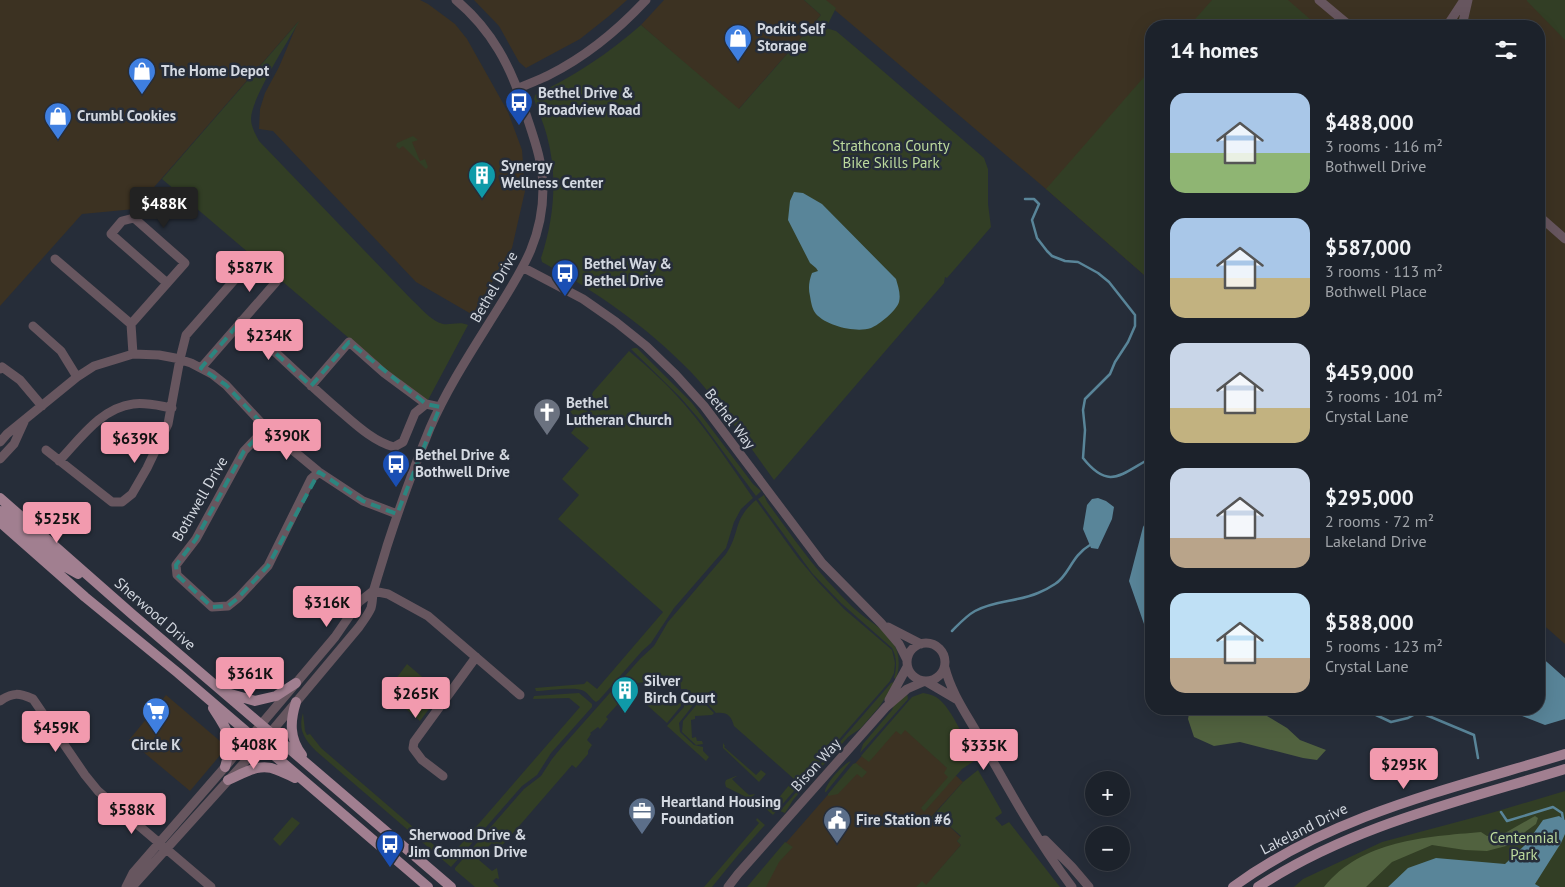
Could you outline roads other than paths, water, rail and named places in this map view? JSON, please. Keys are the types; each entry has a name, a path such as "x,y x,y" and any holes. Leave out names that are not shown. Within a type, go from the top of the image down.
{"main road":[{"path":"0,491 26,521"},
{"name":"Sherwood Drive","path":"0,498 104,590 451,887"},
{"path":"0,511 62,565 104,590"},
{"name":"Sherwood Drive","path":"0,522 85,597 206,697 428,887"},
{"path":"223,692 255,701 276,696 296,683"},
{"path":"206,697 230,735 226,767"},
{"path":"296,702 291,716 293,739 310,766"},
{"name":"Lakeland Drive","path":"1233,887 1254,872 1304,844 1362,818 1565,754"},
{"path":"228,780 257,767 265,767 276,769 302,781"},
{"name":"Lakeland Drive","path":"1258,887 1318,853 1358,836 1405,819 1565,769"}],"street":[{"name":"Bethel Drive","path":"132,887 261,744 359,627 371,607 397,514 431,427 465,363 524,268 538,228 543,188 537,149 507,65 489,33 456,0"},
{"path":"517,89 571,63 611,33 646,0"},
{"path":"1319,0 1343,20"},
{"path":"1451,20 1464,0"},
{"path":"1463,20 1468,0"},
{"path":"133,354 131,324 185,263 134,218 122,221 111,234 167,283"},
{"path":"1545,221 1565,239"},
{"path":"55,259 131,324"},
{"path":"46,450 112,502 122,502 132,494 168,424 186,335 251,261"},
{"name":"Bethel Way","path":"524,268 583,299 616,322 646,346 676,375 704,406 822,563 882,623 899,644 907,664"},
{"path":"202,368 276,282"},
{"path":"241,321 311,386 364,431 380,442 394,447 403,442 415,414 426,404"},
{"path":"33,326 61,351 77,377"},
{"path":"311,386 349,342 384,373 426,404 440,408"},
{"path":"0,442 25,419 77,377 94,366 133,354 159,355 180,359 202,368 226,385 266,428 319,472 364,501 397,514"},
{"path":"0,369 2,366 20,380 42,406"},
{"path":"60,461 92,426 113,410 133,404 150,404 172,408"},
{"path":"0,459 14,444 25,419"},
{"name":"Bothwell Drive","path":"266,428 244,451 196,539 176,565 177,575 212,607 228,606 268,566 311,480 319,472"},
{"path":"126,887 133,873 226,767 335,637 359,602 374,591 388,594 428,616 520,694"},
{"name":"Bethel Way","path":"882,623 921,644"},
{"path":"958,701 912,675 907,664 913,648 921,644 931,644 940,649 945,658 945,668 949,683 1005,786 1072,887"},
{"path":"443,776 422,760 413,748 414,742 476,657"},
{"name":"Bison Way","path":"886,707 907,664"},
{"path":"925,682 938,678 945,668"},
{"name":"Bison Way","path":"728,887 886,707 908,689 925,682"},
{"path":"0,701 7,696 20,694 33,699 98,791 211,887"},
{"path":"1032,828 1072,867 1089,887"}],"water":[{"path":"794,192 803,193 822,204 896,279 900,296 898,305 887,317 871,328 858,330 834,325 816,314 811,301 809,284 812,273 818,271 810,263 788,220 790,201"},
{"path":"1098,498 1114,507 1112,519 1098,549 1091,548 1083,529 1087,505 1092,499"},
{"path":"1145,524 1144,624 1129,581"},
{"path":"1545,660 1565,678 1565,719 1545,725 1519,715 1545,715"},
{"path":"1559,816 1565,820 1565,834 1535,884 1540,887 1388,887 1408,868 1436,858 1505,864 1526,844 1543,820"}],"waterway":[{"path":"1025,199 1034,199 1039,204 1032,220 1037,238 1047,251 1052,256 1065,261 1078,262 1098,273 1109,282 1135,315 1135,326 1110,374 1085,399 1083,410 1085,430 1083,458 1092,468 1108,477 1123,474 1145,461"},
{"path":"952,631 969,615 983,607 1030,596 1053,585 1064,576 1078,555 1090,545"},
{"path":"1376,715 1391,722 1414,715"},
{"path":"1426,715 1474,735 1478,758"},
{"path":"1501,812 1507,821 1553,807 1562,813 1563,819"}],"place":[{"name":"Pockit Self Storage","path":"738,62"},
{"name":"The Home Depot","path":"142,95"},
{"name":"Bethel Drive & Broadview Road","path":"519,126"},
{"name":"Crumbl Cookies","path":"58,140"},
{"name":"Synergy Wellness Center","path":"482,199"},
{"name":"Bethel Way & Bethel Drive","path":"565,297"},
{"name":"Bethel Lutheran Church","path":"547,436"},
{"name":"Bethel Drive & Bothwell Drive","path":"396,488"},
{"name":"Silver Birch Court","path":"625,714"},
{"name":"Circle K","path":"156,735"},
{"name":"Heartland Housing Foundation","path":"642,835"},
{"name":"Fire Station #6","path":"837,844"},
{"name":"Sherwood Drive & Jim Common Drive","path":"390,868"}],"park label":[{"name":"Strathcona County Bike Skills Park","path":"891,154"},
{"name":"Centennial Park","path":"1524,846"}]}
